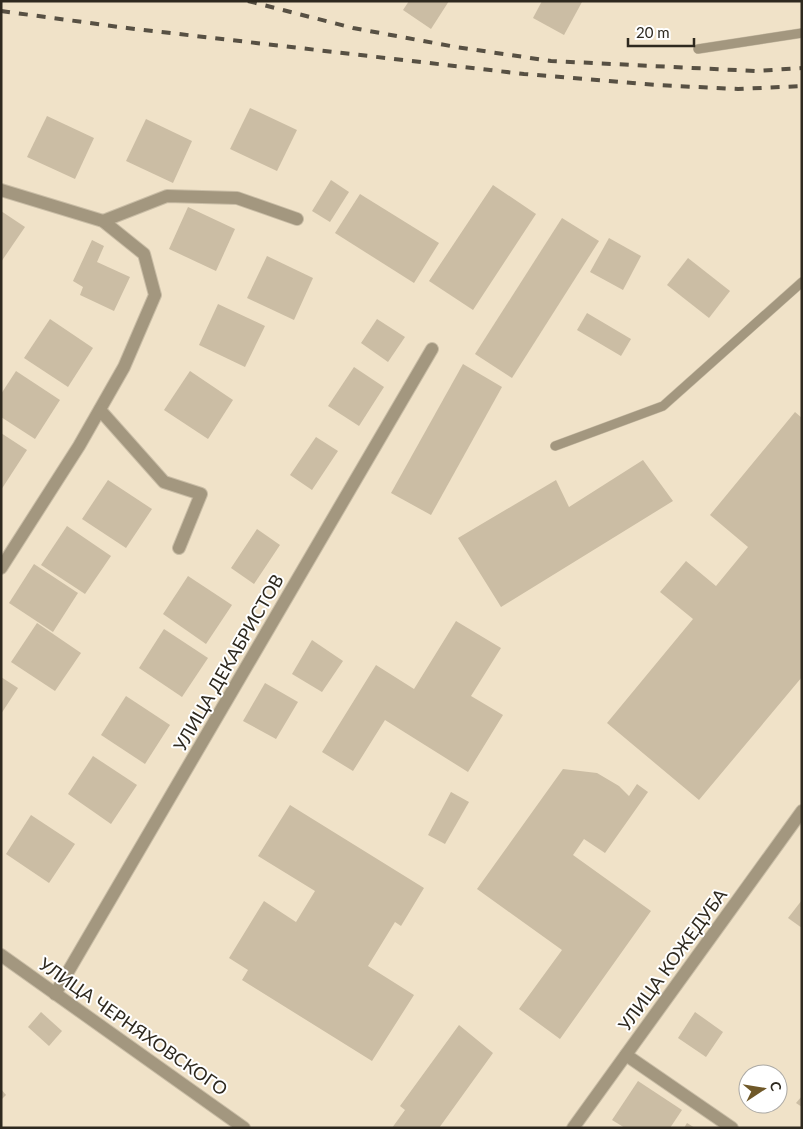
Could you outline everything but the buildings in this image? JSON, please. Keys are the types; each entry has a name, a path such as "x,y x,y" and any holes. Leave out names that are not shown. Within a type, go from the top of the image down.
{"street":[{"path":"1,190 103,221 144,254 155,295 124,367 100,410 1,568"},
{"path":"103,221 167,196 237,198 297,218"},
{"name":"УЛИЦА ДЕКАБРИСТОВ","path":"55,994 432,349"},
{"path":"100,410 164,482 201,494 179,548"},
{"name":"УЛИЦА КОЖЕДУБА","path":"573,1128 802,811"},
{"name":"УЛИЦА ЧЕРНЯХОВСКОГО","path":"1,955 244,1128"},
{"path":"626,1055 732,1128"}],"lane":[{"path":"698,49 802,32"},
{"path":"555,446 663,406 802,282"}],"railway":[{"path":"248,1 353,28 456,47 551,61 755,71 802,68"},
{"path":"1,11 127,28 524,74 656,85 738,89 802,86"}]}
